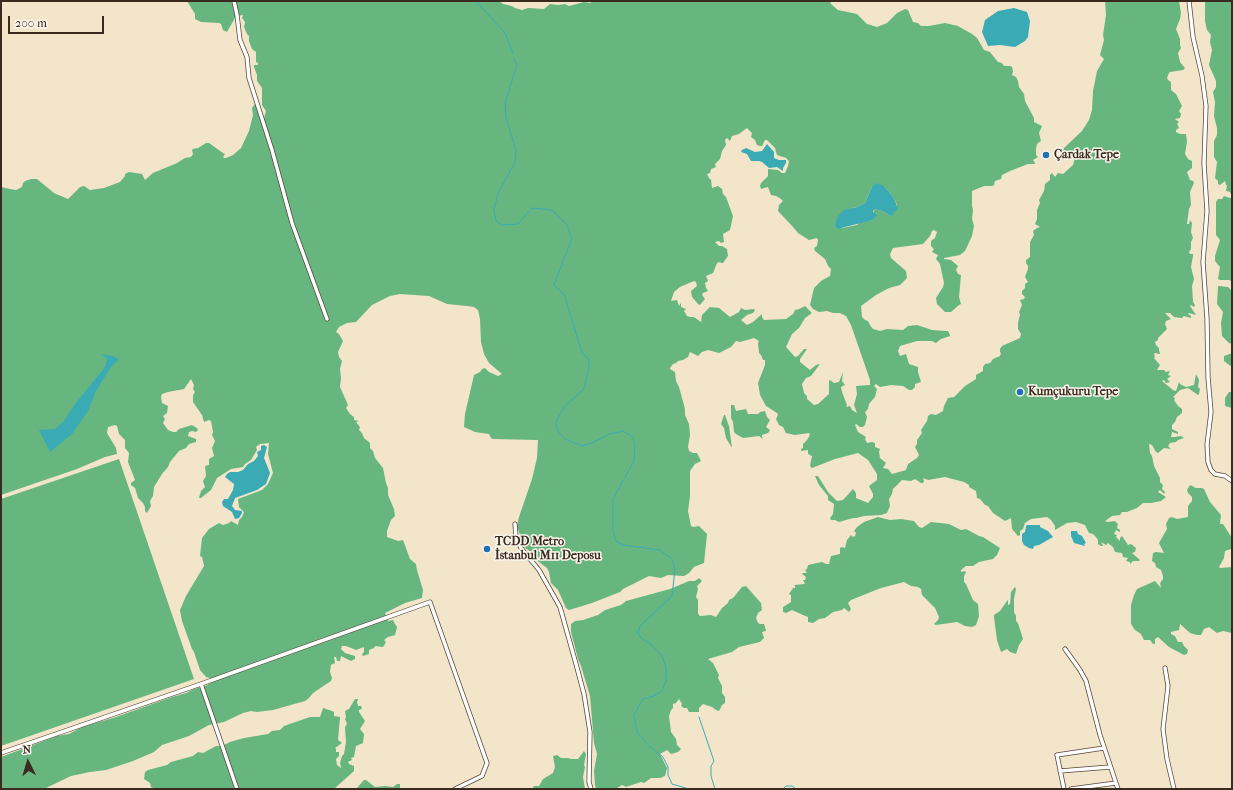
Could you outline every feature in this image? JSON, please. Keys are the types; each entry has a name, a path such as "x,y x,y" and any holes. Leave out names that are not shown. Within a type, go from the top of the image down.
{"street":[{"path":"234,1 240,40 247,57 249,78 272,150 292,223 327,319"},
{"path":"1189,1 1191,25 1206,106 1204,163 1207,211 1203,250 1203,269 1207,319 1208,377 1211,401 1207,445 1208,462 1211,470 1215,474 1225,476 1232,482"},
{"path":"515,524 516,538 521,548 540,570 560,607 584,694 590,732 590,789"},
{"path":"1,753 201,684 430,602 487,763 482,776 455,789"},
{"path":"1065,649 1086,681 1088,695 1118,789"},
{"path":"1165,668 1168,686 1163,729 1167,759 1174,789"},
{"path":"201,684 237,789"},
{"path":"1064,789 1056,755 1104,748"},
{"path":"1060,771 1110,767"},
{"path":"1071,789 1116,783"}],"green space":[{"path":"187,1 499,1 503,4 522,10 528,8 544,9 550,4 565,4 569,6 584,2 590,3 593,1 830,1 831,4 838,10 857,14 867,24 877,27 887,23 897,13 905,9 908,10 913,22 918,23 921,26 945,23 958,26 972,34 977,38 984,50 990,52 998,62 1002,63 1004,66 1012,67 1012,75 1016,77 1018,81 1019,87 1024,94 1025,101 1034,118 1034,122 1042,126 1039,133 1041,141 1037,144 1036,155 1038,157 1033,160 1035,164 1028,164 1010,171 1002,175 1001,179 995,181 994,185 984,186 972,191 972,219 974,226 972,236 965,251 960,255 944,258 951,260 958,266 956,270 958,274 961,275 959,297 961,304 951,312 945,312 937,304 936,298 944,283 940,264 936,259 938,255 932,252 934,249 931,246 931,241 935,238 937,232 934,230 923,244 893,248 890,254 891,258 906,271 907,278 900,285 889,288 876,295 861,306 862,317 868,321 873,329 880,331 887,329 903,330 908,326 917,325 932,330 948,331 950,335 936,343 932,341 917,341 900,346 898,351 900,356 906,354 909,364 918,367 921,382 915,384 915,387 912,390 909,390 903,386 891,385 880,387 876,384 874,386 877,389 875,397 865,412 867,417 865,425 860,427 856,424 855,425 858,432 866,437 865,439 867,443 875,443 875,447 880,449 880,458 886,463 883,468 888,469 892,474 906,470 908,464 919,455 915,447 928,416 931,414 936,415 943,411 948,398 954,397 965,386 976,379 976,375 983,371 985,364 990,363 993,359 1000,356 1000,349 1002,346 1020,338 1021,334 1018,329 1018,322 1020,315 1019,312 1022,305 1020,300 1024,299 1025,297 1022,294 1022,291 1025,288 1025,284 1028,282 1025,277 1028,269 1026,260 1030,257 1030,242 1034,235 1033,231 1040,227 1035,224 1037,219 1037,210 1040,203 1039,200 1044,191 1045,184 1050,180 1050,175 1052,173 1055,177 1058,173 1063,174 1073,165 1075,158 1074,153 1071,153 1062,160 1061,155 1064,148 1082,131 1089,120 1092,110 1093,91 1097,71 1104,59 1100,55 1104,40 1103,35 1106,15 1105,1 1179,1 1181,13 1176,29 1180,39 1181,48 1178,53 1180,62 1185,68 1183,70 1170,72 1167,78 1171,82 1171,90 1176,94 1182,106 1179,111 1181,114 1180,118 1175,119 1179,122 1177,124 1179,128 1176,132 1186,134 1187,142 1185,154 1188,159 1192,161 1192,168 1187,172 1190,180 1194,183 1190,192 1191,205 1187,224 1189,224 1190,220 1192,223 1191,232 1193,238 1189,252 1190,254 1193,254 1191,267 1194,279 1192,286 1193,302 1195,305 1194,307 1191,305 1190,306 1196,315 1189,313 1188,314 1191,318 1184,316 1182,318 1174,317 1170,313 1165,313 1171,319 1166,321 1165,324 1167,329 1155,342 1159,348 1160,354 1155,353 1154,358 1160,365 1157,370 1164,370 1166,372 1170,371 1168,375 1171,376 1167,379 1170,382 1166,383 1164,380 1162,381 1173,390 1176,391 1179,382 1186,387 1194,385 1196,374 1199,380 1198,387 1200,389 1198,395 1188,388 1180,390 1173,397 1175,398 1174,400 1178,406 1182,409 1182,413 1177,417 1172,425 1172,429 1178,432 1178,434 1172,432 1171,437 1181,436 1184,438 1170,443 1168,446 1171,449 1164,448 1158,453 1152,445 1149,444 1154,466 1160,478 1160,482 1163,485 1162,489 1165,492 1164,494 1160,490 1158,492 1166,497 1161,501 1143,503 1137,508 1127,512 1122,512 1120,515 1112,516 1105,521 1115,521 1118,524 1117,528 1120,532 1116,530 1114,534 1117,535 1116,537 1120,541 1122,536 1128,545 1131,544 1136,548 1135,552 1132,553 1140,560 1133,561 1130,564 1130,562 1126,561 1128,558 1123,557 1122,553 1115,552 1113,547 1108,543 1106,545 1101,542 1103,546 1098,544 1096,537 1089,533 1085,525 1076,522 1067,523 1055,530 1055,526 1047,517 1031,519 1025,523 1023,529 1020,531 1020,535 1018,536 1012,529 1011,518 1005,521 993,513 988,506 977,498 976,491 969,487 969,485 964,482 945,477 928,480 923,478 923,483 915,479 911,481 902,480 893,489 889,499 890,506 887,513 853,518 839,522 831,520 830,518 833,514 834,504 828,500 828,496 819,485 815,476 818,476 828,492 837,501 843,500 853,489 856,493 856,498 868,503 873,497 869,486 877,480 877,474 868,460 858,453 835,459 812,468 810,466 812,456 808,454 808,450 801,451 803,444 810,435 809,433 795,435 786,433 776,419 778,415 777,413 766,406 760,395 758,383 765,365 765,360 763,360 759,353 759,341 754,338 740,342 736,341 731,347 719,353 708,350 702,352 698,356 690,352 688,357 673,364 670,368 675,372 676,381 685,409 685,415 689,424 689,451 697,453 701,461 695,464 690,471 690,496 688,511 691,526 699,526 707,534 704,563 694,567 684,576 668,575 661,578 649,576 620,592 569,610 566,608 558,590 551,583 547,568 524,547 517,526 532,479 537,458 538,440 493,439 489,434 475,432 464,427 465,414 474,375 485,368 489,372 498,376 502,374 489,363 484,354 481,342 478,310 474,307 447,304 429,296 400,294 390,296 372,305 356,322 347,323 339,327 336,332 343,341 338,352 342,361 340,369 340,387 348,405 346,408 354,417 354,420 359,421 356,422 360,427 359,430 364,438 370,443 370,448 373,451 375,458 383,468 388,488 388,495 394,509 395,516 391,520 387,531 387,537 398,541 403,540 410,559 416,564 423,590 422,598 405,603 385,613 388,621 393,620 397,627 395,635 384,640 386,642 383,647 375,646 369,650 369,654 363,656 362,654 364,652 364,647 356,650 342,646 341,649 345,653 355,656 355,659 351,661 341,656 340,661 337,661 336,657 334,657 335,663 331,665 330,672 332,678 331,681 313,693 305,701 273,710 243,713 224,722 209,725 189,736 162,745 154,752 133,761 106,770 71,776 44,789 1,789 1,757 57,736 69,734 82,727 116,717 211,683 210,678 206,677 200,670 182,621 180,610 186,596 204,566 202,557 200,556 202,538 209,529 219,523 223,525 231,521 238,525 244,512 239,507 238,499 262,490 268,484 273,473 268,454 269,443 260,444 256,447 257,450 251,460 243,467 231,469 217,478 211,490 199,498 201,491 205,487 203,481 206,476 205,466 209,465 209,459 214,456 212,448 215,441 212,435 213,432 211,421 209,420 204,422 202,415 193,402 193,395 195,392 191,379 184,389 162,394 162,403 168,406 167,413 163,416 165,419 163,423 168,430 173,432 192,425 198,430 196,432 189,432 188,436 196,439 196,442 189,444 186,448 179,451 170,462 154,487 153,496 150,501 151,506 147,513 143,503 138,498 135,488 131,485 131,483 135,480 128,462 129,453 125,448 125,440 119,434 117,426 115,425 108,427 107,433 116,448 117,454 1,495 1,187 16,190 22,187 25,181 37,179 54,193 68,199 80,187 84,186 90,190 104,188 120,182 125,174 129,172 142,174 145,180 153,173 185,158 191,157 193,154 193,149 206,143 209,143 225,154 223,157 224,158 233,155 241,148 249,131 253,115 252,108 255,104 263,119 266,111 262,105 262,88 257,81 257,75 254,67 254,65 258,65 256,62 256,52 252,49 249,36 244,27 245,22 242,18 243,15 236,16 227,32 223,30 221,24 219,23 201,22 195,19 195,14","holes":["747,128 752,133 751,137 755,140 757,145 762,146 765,140 767,140 775,148 777,155 786,158 789,161 785,173 778,170 768,169 768,176 761,183 761,189 768,187 771,195 776,196 783,201 779,205 778,211 798,233 809,240 817,238 817,246 814,248 815,251 825,259 831,269 830,276 821,281 814,288 810,305 813,309 819,312 827,311 840,313 846,316 851,325 870,380 870,385 856,386 857,394 854,405 857,413 852,410 850,406 846,407 847,405 841,387 845,385 842,381 843,372 839,382 834,383 830,380 829,381 829,394 818,404 814,405 807,399 807,396 804,393 802,384 806,378 811,376 820,364 816,365 810,370 800,362 800,359 807,349 804,349 798,356 795,357 786,347 792,334 799,328 805,318 812,313 805,306 795,310 793,314 786,319 764,320 762,314 747,325 741,320 747,315 753,313 755,310 754,309 745,310 741,308 739,312 730,317 719,308 710,307 702,315 701,322 694,317 687,316 684,311 686,309 681,307 681,303 679,306 677,300 671,301 674,292 680,287 694,281 696,282 697,286 691,291 692,297 700,305 705,299 702,295 703,293 708,291 705,283 708,281 706,276 713,273 717,263 723,263 728,256 727,249 719,246 715,242 724,242 723,234 730,230 733,216 722,189 718,186 712,188 711,180 707,174 710,173 711,169 716,167 715,164 720,159 722,151 726,145 725,140 727,138 730,141 732,136 739,134","884,186 894,198 897,205 891,216 874,209 873,220 860,222 857,225 842,228 852,208 865,203 872,187"]},
{"path":"1205,1 1232,1 1232,197 1230,192 1226,191 1227,185 1225,181 1220,185 1215,178 1217,162 1214,157 1214,141 1217,135 1217,128 1214,116 1215,102 1213,92 1216,87 1216,81 1209,65 1212,50 1210,42 1211,35 1207,30 1205,21"},
{"path":"1224,196 1230,198 1232,197 1231,281 1218,279 1220,267 1215,261 1215,256 1220,240 1216,235 1216,202"},
{"path":"1218,286 1228,287 1232,291 1232,344 1222,336 1221,323 1223,312 1217,304"},
{"path":"1232,353 1232,367 1224,361 1224,356"},
{"path":"1229,392 1232,392 1232,408 1225,406 1225,398"},
{"path":"731,405 734,405 736,411 746,409 748,414 758,414 765,411 770,420 766,427 770,430 768,433 762,435 763,439 759,436 743,438 734,432 731,418"},
{"path":"724,415 729,426 732,448 726,438 724,428 721,424"},
{"path":"119,459 194,679 1,746 1,499"},
{"path":"1190,485 1196,488 1204,489 1210,502 1221,515 1220,524 1223,524 1232,538 1231,549 1225,551 1224,558 1219,567 1232,567 1232,633 1223,631 1217,633 1209,627 1204,629 1201,635 1197,635 1190,633 1180,624 1179,630 1171,632 1171,634 1175,636 1178,642 1182,642 1188,650 1187,654 1184,655 1169,647 1158,637 1155,639 1155,644 1153,644 1150,640 1144,640 1141,634 1135,630 1131,624 1131,605 1137,589 1155,581 1161,588 1160,583 1163,576 1161,570 1156,567 1155,563 1152,561 1153,553 1164,553 1159,543 1167,529 1166,524 1169,518 1172,517 1177,519 1188,517 1188,506 1192,501 1192,497 1187,490"},
{"path":"878,517 890,520 901,519 914,521 919,527 922,528 931,522 949,524 961,530 966,529 983,537 1000,548 997,555 993,559 979,562 973,566 966,566 961,570 961,572 966,572 964,582 973,600 978,604 979,616 976,625 972,627 965,626 957,622 934,624 939,617 935,608 922,595 921,589 904,582 881,588 851,600 848,603 851,609 849,612 844,608 813,623 808,622 808,617 792,610 786,613 783,612 783,607 791,602 791,595 789,594 793,588 795,588 794,585 805,584 803,580 805,580 806,577 802,574 807,573 805,570 807,569 808,565 822,562 829,564 831,556 840,554 840,548 845,548 847,540 851,535 853,537 855,536 856,533 854,531 857,527 864,522"},
{"path":"699,578 702,581 697,586 698,589 696,597 698,600 698,614 700,616 711,615 716,617 729,600 733,598 742,587 746,586 761,603 762,610 758,613 756,618 758,623 764,624 766,631 762,632 764,638 760,642 739,647 732,652 708,659 713,663 719,675 718,678 722,686 722,693 725,697 725,703 719,711 703,704 699,708 699,712 689,712 687,708 681,706 682,704 679,699 673,704 673,708 669,716 671,732 676,739 677,745 681,749 678,752 671,754 667,750 660,754 667,768 665,776 660,778 651,778 644,783 641,782 626,787 622,785 616,789 596,789 594,771 597,754 594,743 590,696 578,659 571,632 571,624 575,621 598,615 605,610 621,605 626,601 670,589 689,581 695,581"},
{"path":"1015,587 1014,612 1023,639 1016,654 1007,649 1001,652 997,640 994,617 994,615 1000,611 1008,600 1008,605 1010,604 1011,592"},
{"path":"355,699 358,699 358,706 361,706 362,709 359,710 359,712 365,721 360,729 364,734 363,743 356,746 354,757 348,762 354,766 354,771 334,789 155,789 151,787 150,783 144,779 145,772 148,770 193,756 198,752 203,753 216,746 222,746 244,738 268,734 272,731 280,730 284,726 310,717 320,717 323,708 334,712 334,716 340,717 338,740 342,743 335,748 336,752 339,752 339,756 336,759 337,765 341,768 340,763 344,754 346,742 345,727 347,724 345,719 345,711 349,709"},
{"path":"584,751 586,754 583,777 585,789 535,789 533,787 539,786 543,779 553,773 555,767 553,756 557,755 561,758 578,759"},
{"path":"364,780 375,787 393,787 400,784 400,788 356,789"}],"water":[{"path":"1014,8 1027,12 1030,21 1028,37 1025,41 1015,47 1000,45 988,46 982,32 985,20 998,11"},
{"path":"767,144 774,152 774,158 786,160 783,171 777,167 769,168 759,161 751,161 747,154 741,152 746,148 755,152 762,151"},
{"path":"877,183 884,186 894,198 898,209 893,215 891,216 874,209 873,212 877,215 873,220 837,229 835,224 839,215 844,210 857,207 865,203 872,187"},
{"path":"102,354 119,359 111,367 96,391 88,411 72,434 50,452 39,430 55,429 64,421 75,404 105,367 107,359"},
{"path":"264,445 267,447 264,458 270,473 266,484 257,490 235,498 232,506 235,510 242,511 242,513 239,518 235,519 232,512 223,506 222,502 224,499 228,499 233,490 234,484 225,477 230,472 238,472 243,470 248,464 254,461 258,456 257,452 261,450 261,446"},
{"path":"1027,525 1040,525 1040,527 1048,531 1053,537 1039,545 1034,546 1033,549 1029,548 1024,545 1022,541 1022,534 1025,532"},
{"path":"1071,531 1077,531 1078,534 1082,536 1086,543 1084,544 1085,546 1074,543 1071,536"}],"waterway":[{"path":"476,1 505,33 513,54"},
{"path":"514,58 517,65 505,103 506,118 516,150 515,162 498,193 494,210 496,221 502,225 518,224 532,208 552,210 567,225 572,238 554,285 564,294 582,353 589,359 589,368 584,389 564,407 556,422 557,430 565,439 582,446 592,443 609,434 623,431 633,437 635,445 634,461 613,499 613,531 616,541 623,545 660,550 672,559 675,569 672,596 640,626 638,633 641,638 652,645 662,656 666,668 666,681 662,691 654,696 643,699 634,715 637,732 649,746 663,757 668,767 668,775 672,784 689,789"},
{"path":"699,717 714,761 711,766 711,776 715,789"},
{"path":"783,789 786,786 792,786 796,789"}],"place":[{"name":"Çardak Tepe","path":"1046,155"},
{"name":"Kumçukuru Tepe","path":"1020,392"},
{"name":"TCDD Metro İstanbul M11 Deposu","path":"487,549"}]}
